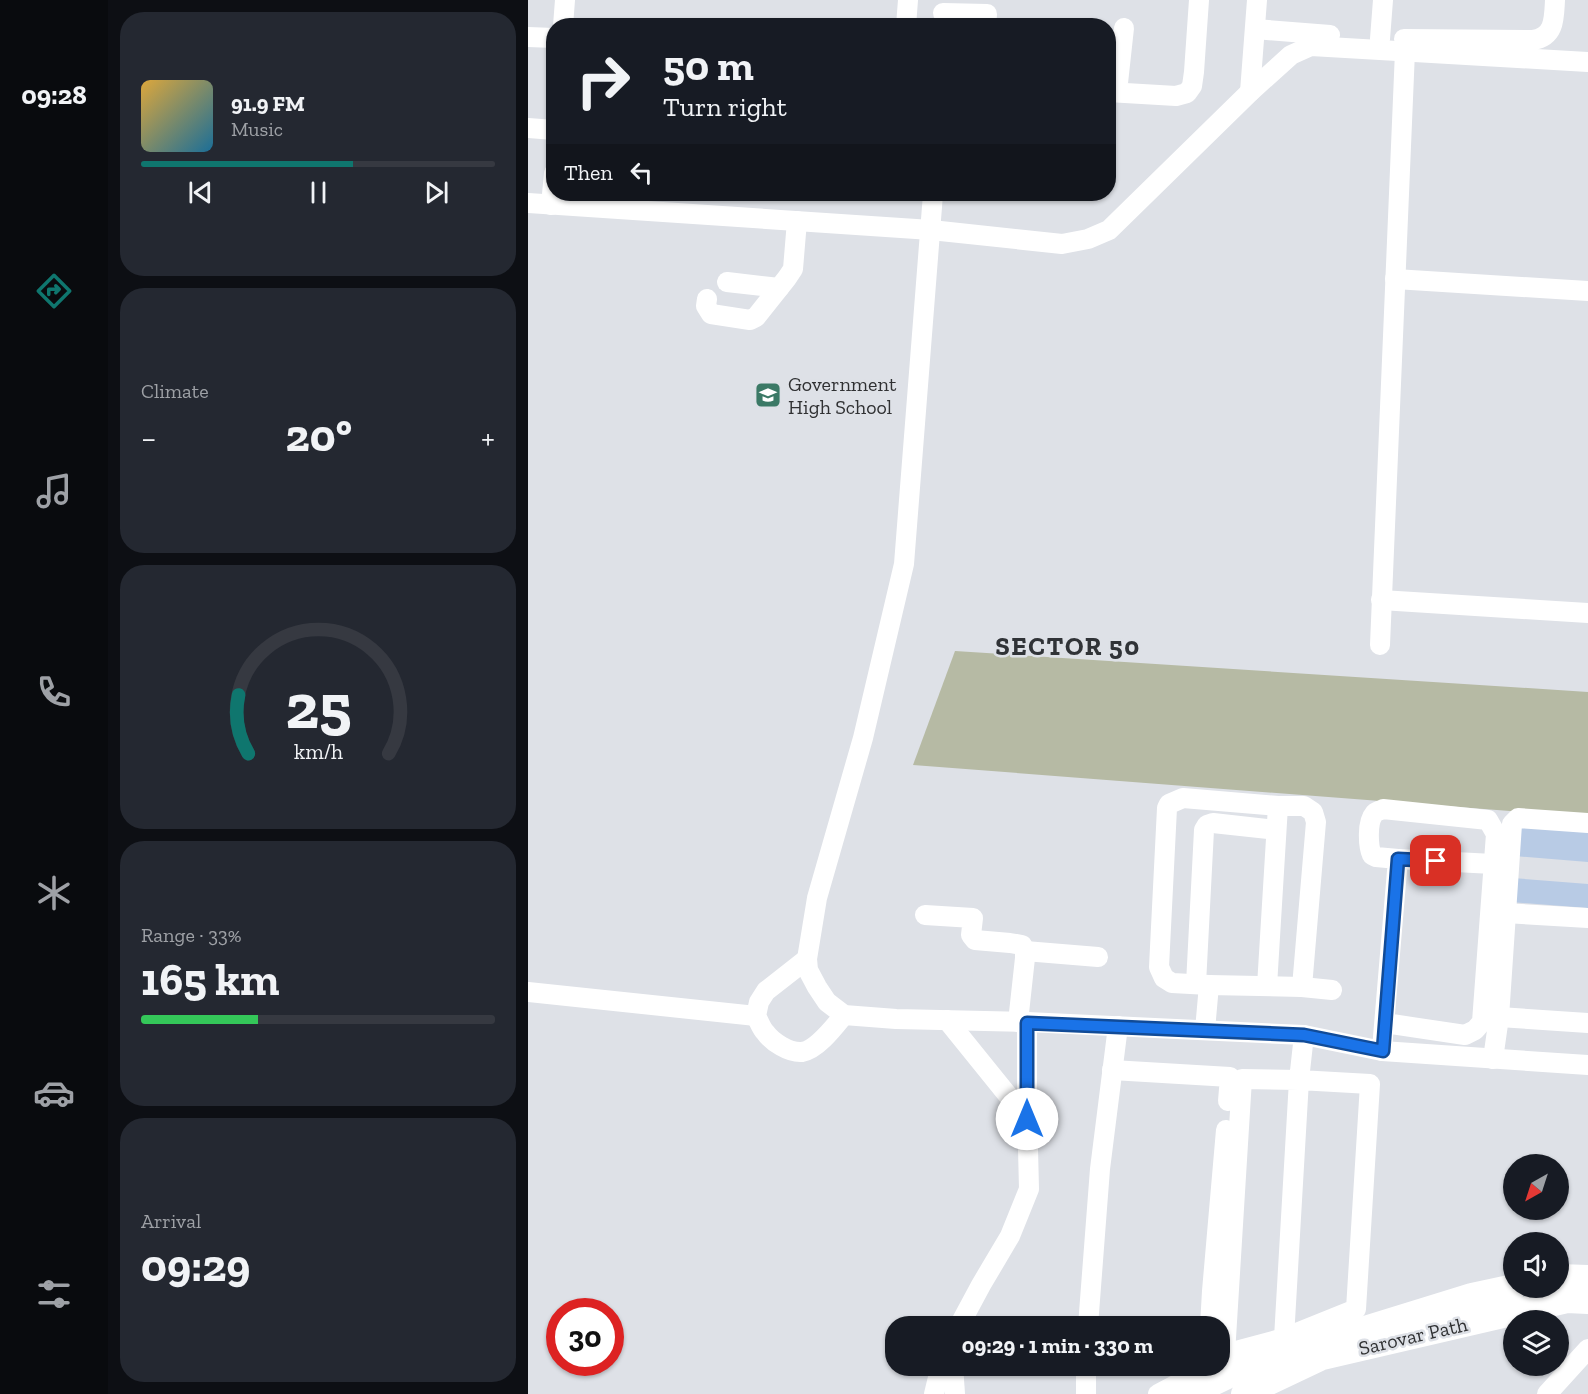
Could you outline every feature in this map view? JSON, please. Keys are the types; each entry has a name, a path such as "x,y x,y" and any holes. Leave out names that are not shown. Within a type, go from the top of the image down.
{"main road":[{"path":"1569,1277 1588,1278"},
{"path":"1190,1394 1252,1364 1472,1296 1503,1289"},
{"name":"Sarovar Path","path":"1244,1394 1322,1357 1567,1300 1588,1301"}],"street":[{"path":"564,18 565,0"},
{"path":"907,18 908,0"},
{"path":"1116,92 1176,96 1187,93 1192,86 1193,79 1199,0"},
{"path":"1250,92 1257,0"},
{"path":"1380,39 1383,0"},
{"path":"1255,29 1380,39 1533,40 1542,38 1551,29 1555,0"},
{"path":"943,13 987,13"},
{"path":"1116,71 1124,28"},
{"path":"528,37 546,38"},
{"path":"528,203 931,230 1062,244 1088,239 1109,230 1250,92 1291,55 1311,46 1588,62"},
{"path":"1380,645 1405,51"},
{"path":"528,128 546,129"},
{"path":"551,201 551,205"},
{"path":"933,201 904,564 863,738 817,898 807,959 808,970 827,1002 844,1015 1304,1035 1383,1051 1588,1065"},
{"path":"707,299 706,306 711,314 750,320 756,317 793,269 797,221"},
{"path":"1395,279 1588,291"},
{"path":"727,282 779,288"},
{"path":"1382,600 1588,613"},
{"path":"1302,987 1316,822 1313,812 1304,806 1183,798 1170,804 1167,808 1159,967 1164,978 1172,983 1332,990"},
{"path":"1267,986 1278,806"},
{"path":"1385,1023 1465,1035 1475,1030 1482,1022 1494,864 1496,834 1488,820 1383,809 1375,812 1370,824 1368,846 1372,855 1376,857 1494,864"},
{"path":"1493,1059 1499,1017 1512,824 1518,818 1588,822"},
{"path":"1205,1030 1204,830 1207,825 1213,823 1276,830"},
{"path":"1383,1051 1398,859"},
{"path":"1505,913 1588,918"},
{"path":"925,915 973,918 971,934 975,940 1022,945 1025,951 1022,1022 1029,1189 1010,1236 964,1316"},
{"path":"1025,951 1098,957"},
{"path":"807,959 766,991 759,1002 756,1016 765,1032 778,1044 802,1052 818,1043 844,1015"},
{"path":"528,992 756,1016"},
{"path":"1499,1017 1588,1023"},
{"path":"946,1020 1027,1119"},
{"path":"1089,1316 1100,1169 1118,1026"},
{"path":"1284,1338 1299,1080 1304,1035"},
{"path":"1112,1070 1230,1077 1211,1316"},
{"path":"1242,1079 1299,1080 1370,1084 1356,1309 1284,1338 1225,1354 1242,1079"},
{"path":"1547,1394 1588,1349"},
{"path":"934,1394 938,1376"},
{"path":"954,1376 956,1394"},
{"path":"1086,1376 1086,1394"},
{"path":"1158,1394 1192,1376"}],"green space":[{"path":"955,651 1588,692 1588,817 913,765"}],"building":[{"path":"1516,826 1588,832 1588,862 1514,856"},
{"path":"1513,878 1588,884 1588,908 1511,902"}],"place":[{"name":"Government High School","path":"768,395"}],"district":[{"name":"SECTOR 50","path":"1068,646"}],"route":[{"path":"1027,1119 1027,1023 1304,1035 1383,1051 1398,859 1436,861"}]}
